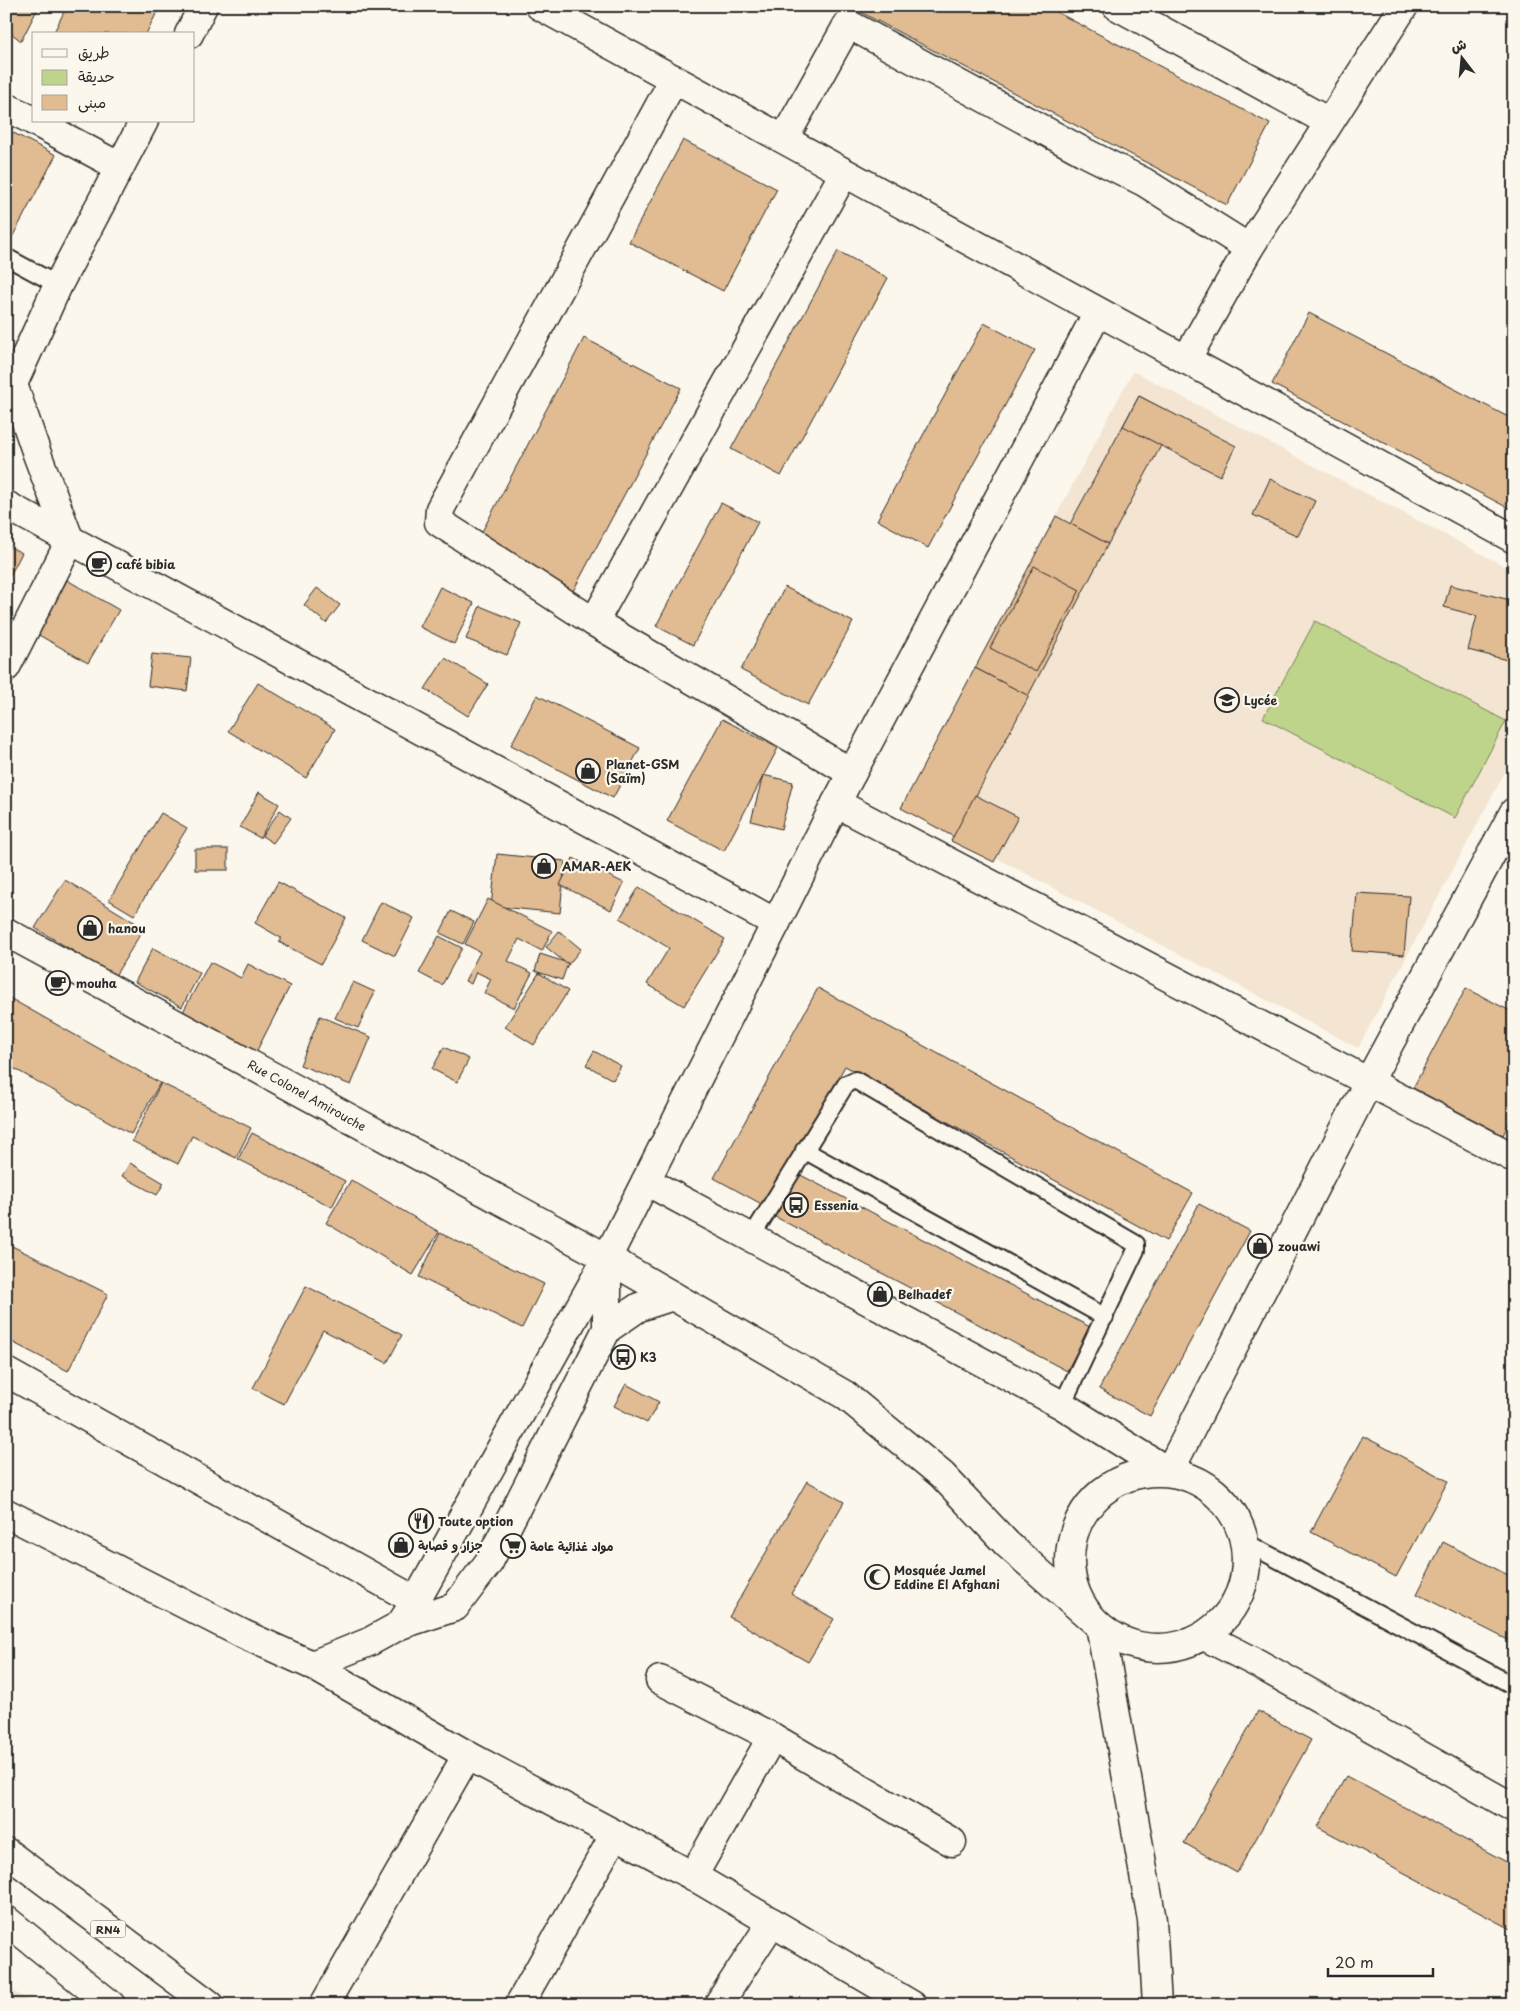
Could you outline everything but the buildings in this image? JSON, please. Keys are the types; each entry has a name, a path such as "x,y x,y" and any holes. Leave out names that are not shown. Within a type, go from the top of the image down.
{"main road":[{"path":"190,32 203,6"},
{"path":"540,6 1514,539"},
{"path":"1117,6 1329,122"},
{"path":"1186,360 1249,248 1404,6"},
{"path":"784,139 848,24 1084,152 1144,182 1249,248"},
{"path":"674,79 440,509 439,522 594,622 852,773"},
{"path":"6,107 32,120"},
{"path":"36,122 120,167"},
{"path":"6,667 70,541 10,385 58,285 143,122"},
{"path":"594,622 844,173"},
{"path":"400,1626 416,1601 607,1258 836,803 1098,312"},
{"path":"6,505 776,923"},
{"path":"836,803 1514,1158"},
{"path":"1169,1472 1368,1083 1514,812"},
{"name":"Rue Colonel Amirouche","path":"6,932 607,1258 845,1395 942,1476 1006,1544 1097,1625"},
{"path":"646,1180 1062,1405 1169,1472 1196,1480 1218,1495 1236,1516 1245,1542 1247,1569 1240,1596 1225,1619 1204,1636 1175,1647 1144,1648 1097,1625"},
{"path":"312,1665 369,1642 400,1626 455,1607 489,1562 606,1329 607,1258"},
{"path":"606,1329 638,1308 673,1296"},
{"path":"6,1372 416,1601"},
{"path":"1157,2005 1152,1920 1097,1625 1076,1593 1069,1563 1074,1533 1088,1506 1110,1486 1139,1474 1169,1472"},
{"path":"6,1513 243,1634 312,1665 467,1754 693,1876 912,2005"},
{"path":"1204,1636 1257,1663 1514,1808"},
{"path":"660,1680 772,1737 952,1842"},
{"path":"693,1876 772,1737"},
{"path":"324,2005 467,1754"},
{"path":"519,2005 615,1834"},
{"name":"RN4","path":"6,1852 210,2005"},
{"path":"6,1920 105,2003"},
{"path":"718,2005 772,1922"}],"lane":[{"path":"6,257 58,285"},
{"path":"752,1236 846,1084 854,1080 1136,1244 1136,1250 1062,1405"},
{"path":"804,1150 1105,1317"},
{"path":"1245,1542 1514,1686"}],"shaded area":[{"path":"1133,371 1514,571 1514,755 1358,1048 901,808"},
{"path":"6,1986 33,2005 6,2005"}],"green space":[{"path":"1315,621 1506,721 1455,818 1263,718"}],"place":[{"name":"café bibia","path":"99,564"},
{"name":"Lycée","path":"1227,700"},
{"name":"Planet-GSM (Saïm)","path":"588,771"},
{"name":"AMAR-AEK","path":"544,866"},
{"name":"hanou","path":"90,928"},
{"name":"mouha","path":"58,983"},
{"name":"Essenia","path":"796,1205"},
{"name":"zouawi","path":"1260,1246"},
{"name":"Belhadef","path":"880,1294"},
{"name":"K3","path":"623,1357"},
{"name":"Toute option","path":"421,1521"},
{"name":"جزار و قصابة","path":"401,1545"},
{"name":"مواد غذائية عامة","path":"513,1546"},
{"name":"Mosquée Jamel Eddine El Afghani","path":"877,1577"}]}
